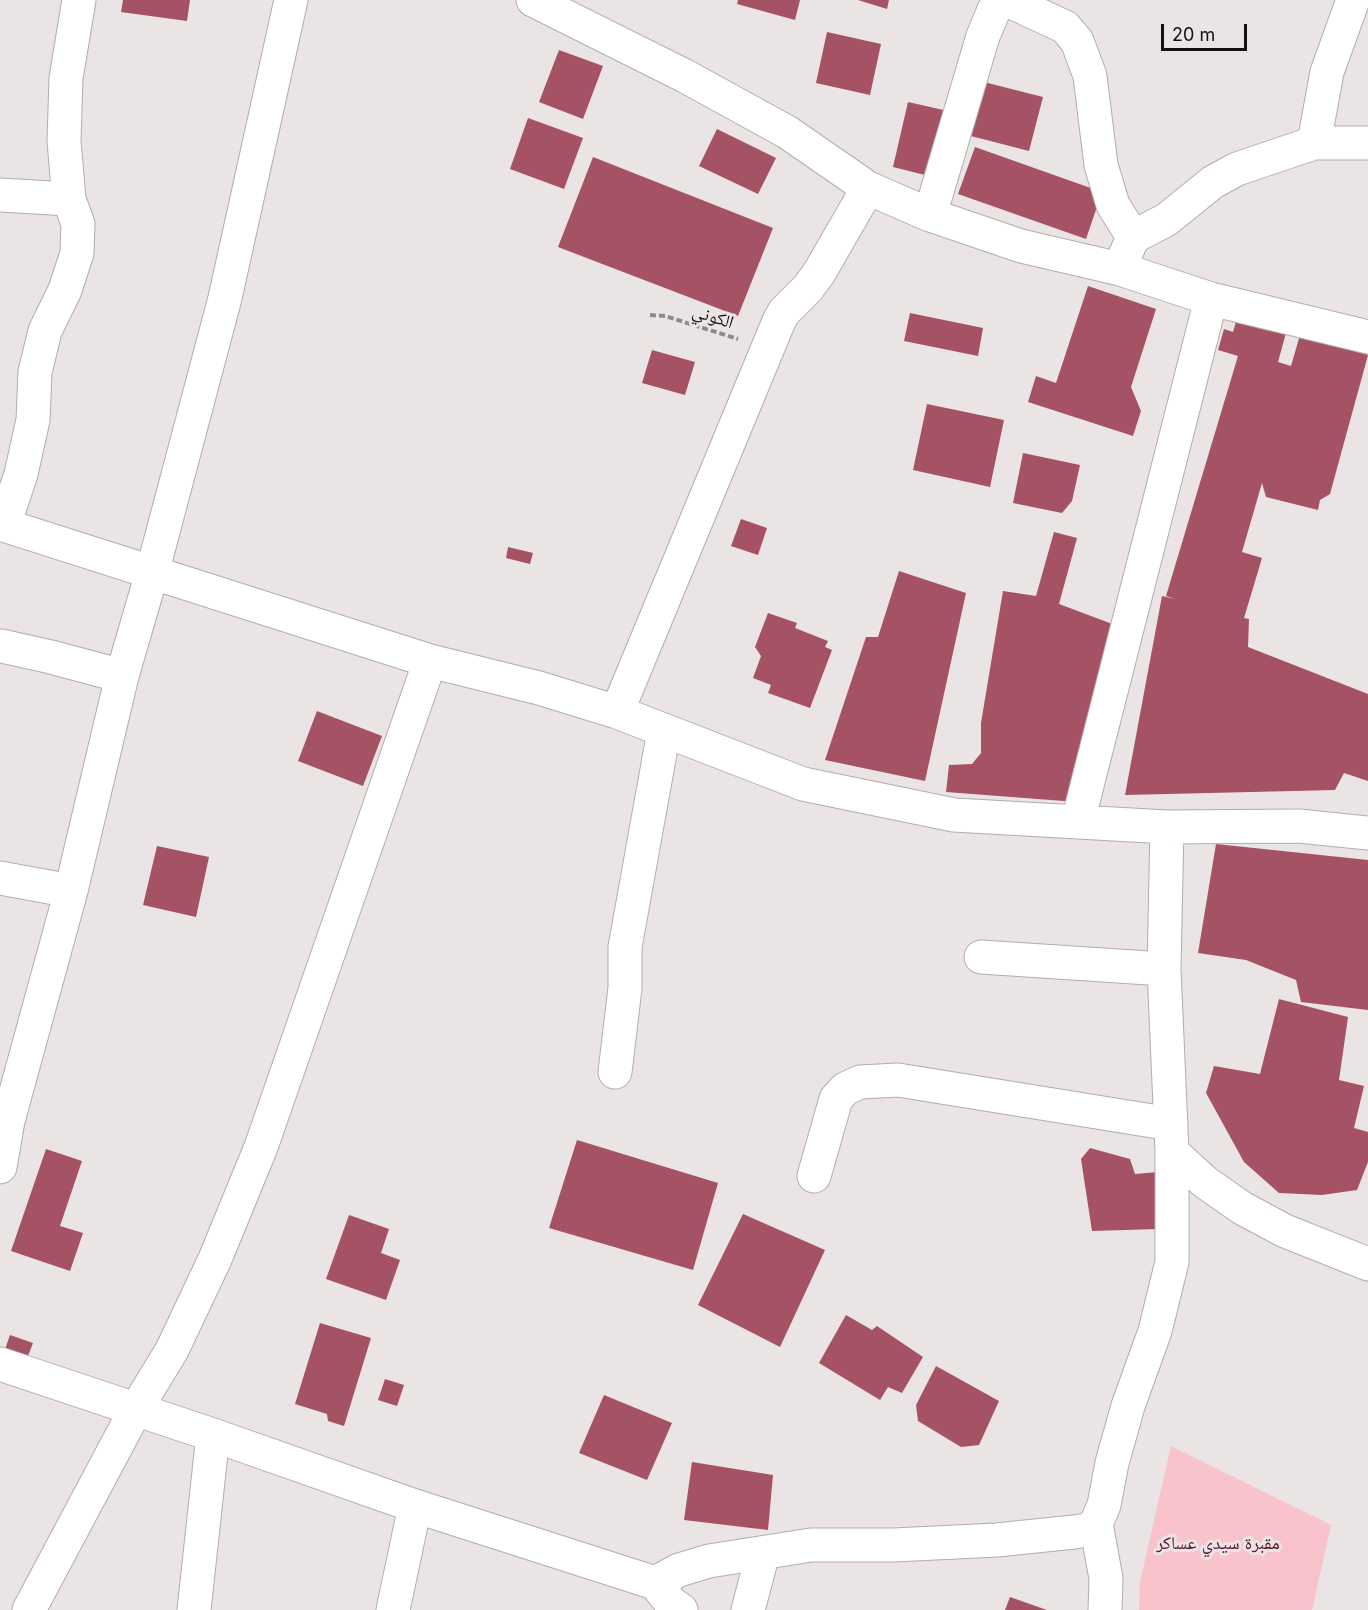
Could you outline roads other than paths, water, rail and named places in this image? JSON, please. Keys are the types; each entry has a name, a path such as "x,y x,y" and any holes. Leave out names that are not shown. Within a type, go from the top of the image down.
{"street":[{"path":"79,0 66,78 64,141 69,199 78,224 78,253 65,290 45,331 35,372 33,420 21,474 2,525 430,662 539,688 617,712 803,784 954,815 1167,827 1299,826 1368,832"},
{"path":"0,1167 8,1121 71,891 122,676 152,573 225,298 291,0"},
{"path":"533,0 685,76 787,132 868,188 930,215 1021,246 1120,269 1211,299 1368,337"},
{"path":"1314,143 1327,72 1353,0"},
{"path":"930,215 993,10 1002,1 1009,1 1025,4 1065,27 1077,41 1090,76 1101,165 1113,205 1133,237"},
{"path":"1120,269 1133,237 1166,220 1213,182 1237,169 1314,143 1368,143"},
{"path":"617,712 783,312 819,273 868,188"},
{"path":"0,195 69,199"},
{"path":"1078,821 1211,299"},
{"path":"2,646 122,676"},
{"path":"29,1610 136,1409 172,1350 215,1258 261,1147 430,662"},
{"path":"615,1072 625,988 625,947 664,731"},
{"path":"655,1583 679,1570 709,1561 811,1545 894,1545 997,1540 1087,1530 1096,1524 1101,1515 1112,1463 1128,1406 1155,1332 1172,1262 1172,1138 1164,969 1167,827"},
{"path":"0,878 71,891"},
{"path":"981,957 1164,969"},
{"path":"814,1176 836,1099 845,1089 860,1082 898,1080 1172,1138 1205,1182 1242,1208 1285,1231 1368,1264"},
{"path":"0,1364 415,1506 655,1583 671,1603 681,1610"},
{"path":"194,1610 213,1435"},
{"path":"393,1610 415,1506"},
{"path":"1096,1524 1106,1578 1105,1610"},
{"path":"748,1610 763,1553"}],"park label":[{"name":"مقبرة سيدي عساكر","path":"1218,1544"}]}
